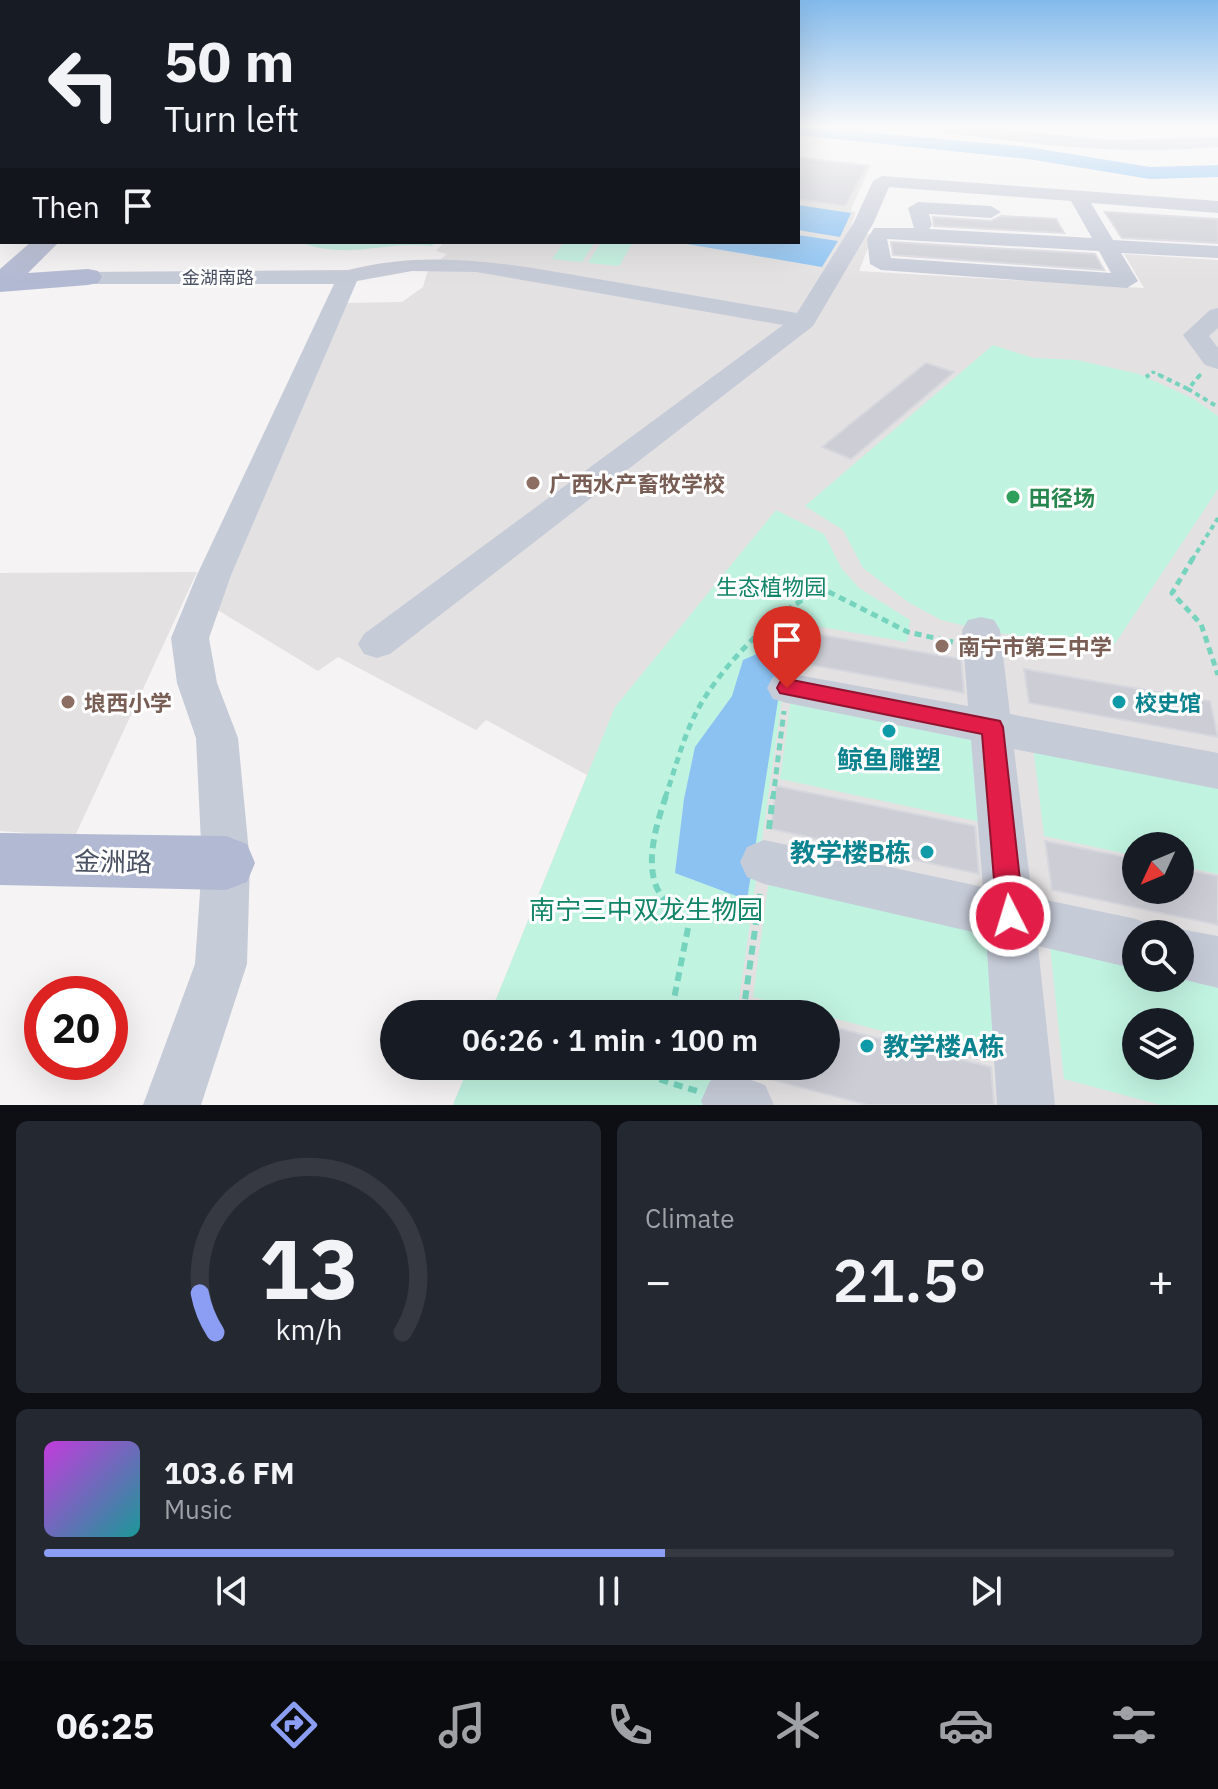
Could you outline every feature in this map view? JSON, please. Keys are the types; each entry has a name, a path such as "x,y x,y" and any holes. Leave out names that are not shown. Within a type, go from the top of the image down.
{"main road":[{"path":"2,277 25,244"},
{"path":"2,277 43,244"},
{"name":"金湖南路","path":"2,277 88,277"},
{"name":"金洲路","path":"0,859 226,863"}],"street":[{"path":"377,644 804,321 864,222 882,181 1092,221 1218,252"},
{"path":"864,222 922,225 1092,221 1218,207"},
{"path":"922,225 918,208 1012,213"},
{"path":"1059,216 1218,235"},
{"path":"1092,221 1127,281 881,264 877,239 881,232 1092,221 1218,216"},
{"name":"金湖南路","path":"88,277 348,277 379,267 425,262 482,265 804,321"},
{"path":"172,1105 221,964 226,863 217,738 197,683 190,638 214,575 348,277"},
{"path":"1216,361 1195,335 1218,315"},
{"path":"982,639 1026,1105"},
{"path":"787,688 1218,771"},
{"path":"764,862 1122,941"},
{"path":"1194,957 1218,962"}],"path":[{"path":"1188,389 1216,361"},
{"path":"1146,377 1153,372 1218,407"},
{"path":"1218,518 1172,593 1201,624 1218,675"},
{"path":"674,1000 690,918 661,896 651,864 661,808 697,709 730,664 789,607 815,590 825,590 908,632 982,639"},
{"path":"745,1000 787,688"},
{"path":"661,1080 738,1103"}],"shaded area":[{"name":"南宁市第三中学","path":"800,178 865,178 852,207 851,211 856,212 849,231 873,235 859,271 1144,288 1124,254 1218,260 1218,1105 453,1105 463,1080 840,1080 840,1000 496,1000 587,775 486,720 476,730 338,657 318,671 211,606 343,303 402,302 423,287 428,270 447,254 436,251 442,244 800,244"},
{"name":"埌西小学","path":"197,572 75,836 0,831 0,573"}],"green space":[{"path":"307,244 434,244 350,250"},
{"path":"563,244 594,244 582,262 552,259"},
{"path":"600,244 632,244 619,266 588,263"},
{"name":"田径场","path":"993,345 1033,358 1077,360 1139,374 1194,399 1218,416 1218,489 1108,654 1077,637 1030,637 990,632 941,620 908,602 863,568 843,530 805,506"},
{"name":"南宁三中双龙生物园","path":"776,510 824,534 842,569 859,588 910,620 907,642 793,622 739,1000 496,1000 615,707"},
{"path":"791,698 976,734 981,822 780,779"},
{"path":"1033,746 1218,782 1218,874 1194,869 1194,832 1122,832 1122,853 1044,836"},
{"path":"769,879 990,931 997,1061 840,1020 840,1000 764,1000 753,997"},
{"path":"1050,946 1122,964 1122,992 1194,992 1194,981 1218,986 1218,1105 1161,1105 1064,1079"},
{"path":"463,1080 727,1080 724,1105 453,1105"}],"water":[{"path":"800,205 851,213 840,237 800,230"},
{"path":"800,235 838,241 822,267 687,244 800,244"},
{"path":"775,646 786,649 747,900 675,873 684,799 695,747 732,696 743,660"}],"building":[{"path":"800,178 861,178 845,206 800,199"},
{"path":"1105,212 1218,219 1218,243 1122,238"},
{"path":"1001,216 1056,219 1064,233 934,226 933,217 991,221"},
{"path":"891,242 1095,254 1104,270 893,255"},
{"path":"926,363 954,372 851,459 822,447"},
{"path":"799,631 961,659 964,693 795,662"},
{"name":"校史馆","path":"1024,669 1210,701 1218,737 1029,703"},
{"name":"教学楼B栋","path":"776,786 975,826 979,874 771,829"},
{"path":"1045,841 1122,856 1122,904 1194,904 1194,871 1218,876 1218,925 1052,890"},
{"name":"教学楼A栋","path":"840,1029 991,1067 994,1105 867,1105 772,1080 840,1080"}],"place":[{"name":"广西水产畜牧学校","path":"533,483"},
{"name":"田径场","path":"1013,497"},
{"name":"南宁市第三中学","path":"942,646"},
{"name":"埌西小学","path":"68,702"},
{"name":"校史馆","path":"1119,702"},
{"name":"鲸鱼雕塑","path":"889,731"},
{"name":"教学楼B栋","path":"927,852"},
{"name":"教学楼A栋","path":"867,1046"}],"route":[{"path":"787,688 992,727 1010,916"}],"park label":[{"name":"生态植物园","path":"771,586"}]}
